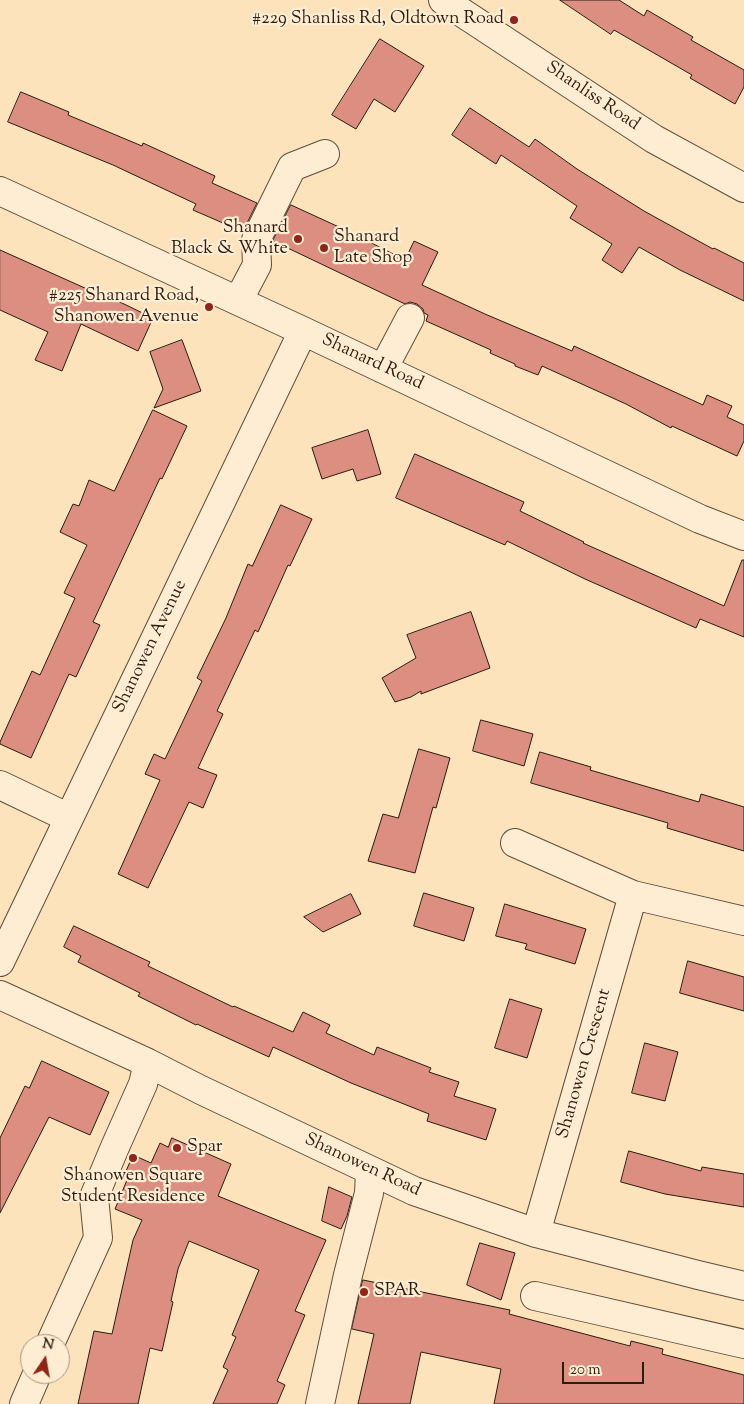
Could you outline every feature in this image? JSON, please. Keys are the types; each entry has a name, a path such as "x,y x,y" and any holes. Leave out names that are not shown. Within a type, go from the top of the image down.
{"street":[{"name":"Shanliss Road","path":"443,0 654,139 744,188"},
{"path":"238,301 258,265 256,240 292,167 325,154"},
{"name":"Shanard Road","path":"0,191 700,518 744,536"},
{"path":"383,369 410,318"},
{"name":"Shanowen Avenue","path":"0,962 303,331"},
{"path":"0,785 69,818"},
{"path":"515,843 633,895 744,921"},
{"name":"Shanowen Crescent","path":"536,1233 633,895"},
{"name":"Shanowen Road","path":"0,995 148,1063 414,1191 536,1233 698,1276 744,1286"},
{"path":"55,1334 98,1238 94,1197 114,1147 143,1084 148,1063"},
{"path":"320,1404 348,1275 369,1193 370,1171"},
{"path":"535,1296 744,1344"},
{"path":"24,1404 33,1384"}],"building":[{"path":"560,0 619,0 644,16 647,10 693,37 691,40 744,70 744,87 735,104 690,78 692,75 614,30 611,34"},
{"path":"380,39 424,66 395,112 374,99 356,129 332,115"},
{"path":"21,92 69,112 68,115 142,146 143,143 215,176 212,183 257,203 245,227 241,231 193,210 196,204 113,165 8,122"},
{"path":"470,108 529,147 535,139 577,169 644,211 713,249 744,263 744,301 680,270 639,247 622,273 602,260 612,244 570,218 577,206 501,155 496,164 452,135"},
{"path":"291,205 405,260 414,241 438,252 422,285 485,314 572,351 574,346 703,405 707,395 732,406 727,417 744,425 744,441 737,456 672,426 671,428 626,404 542,366 538,375 515,366 515,364 490,353 491,350 426,321 428,315 417,304 410,302 405,304 273,241"},
{"path":"0,250 96,293 97,291 153,318 138,351 81,324 62,371 35,360 48,332 0,310"},
{"path":"182,340 201,391 154,408 163,389 150,352"},
{"path":"153,410 187,426 162,479 160,478 93,622 100,625 76,677 69,674 31,758 0,744 0,742 32,671 40,675 75,598 64,593 87,545 60,532 73,504 79,506 89,480 114,491"},
{"path":"368,430 381,474 357,481 353,469 322,479 312,448"},
{"path":"415,454 524,502 520,511 583,543 724,606 742,560 744,560 744,637 700,619 696,628 585,579 507,541 505,545 396,498"},
{"path":"281,505 312,519 290,566 288,565 258,632 255,630 217,711 223,714 198,768 217,775 203,808 189,802 148,888 118,874 160,780 145,774 154,754 165,759 202,681 197,678 226,618 248,564 252,566"},
{"path":"471,612 490,668 421,694 421,691 411,697 395,702 382,678 416,658 407,635"},
{"path":"481,720 533,734 524,766 473,751"},
{"path":"419,749 450,758 436,808 433,807 415,873 368,861 383,814 398,818"},
{"path":"540,752 591,767 590,770 699,802 701,794 744,807 744,851 667,828 668,823 531,783"},
{"path":"424,893 474,908 464,941 414,926"},
{"path":"351,894 361,914 323,932 304,917"},
{"path":"505,904 586,929 575,964 525,949 527,944 496,936"},
{"path":"74,926 150,962 148,966 233,1007 293,1032 303,1012 330,1025 326,1033 374,1055 377,1047 431,1068 429,1072 459,1082 454,1096 496,1109 486,1140 427,1121 429,1114 351,1083 273,1047 269,1057 196,1025 138,996 140,993 78,962 81,956 64,947"},
{"path":"688,961 744,977 744,1011 680,993"},
{"path":"510,999 542,1009 527,1058 495,1048"},
{"path":"645,1043 678,1052 665,1101 632,1093"},
{"path":"42,1061 109,1092 90,1135 49,1117 0,1213 0,1138 25,1086 29,1088"},
{"path":"172,1138 231,1164 218,1196 326,1240 295,1311 305,1315 277,1381 285,1385 277,1404 213,1404 228,1370 223,1367 236,1337 232,1335 259,1270 189,1241 178,1269 162,1351 150,1348 138,1404 78,1404 94,1331 112,1334 133,1240 142,1220 115,1209 127,1180 123,1178 133,1155 151,1163 160,1143 168,1147"},
{"path":"629,1151 701,1171 702,1167 744,1174 744,1207 665,1194 621,1182"},
{"path":"329,1187 352,1197 341,1229 322,1221"},
{"path":"480,1243 515,1253 501,1300 467,1285"},
{"path":"363,1280 510,1310 509,1314 630,1346 631,1341 663,1349 662,1354 744,1375 744,1404 494,1404 501,1369 421,1352 410,1404 358,1404 374,1334 352,1329"}],"place":[{"name":"#229 Shanliss Rd, Oldtown Road","path":"514,20"},
{"name":"Shanard Black & White","path":"298,239"},
{"name":"Shanard Late Shop","path":"324,248"},
{"name":"#225 Shanard Road, Shanowen Avenue","path":"209,307"},
{"name":"Spar","path":"177,1148"},
{"name":"Shanowen Square Student Residence","path":"133,1158"},
{"name":"SPAR","path":"364,1292"}]}
